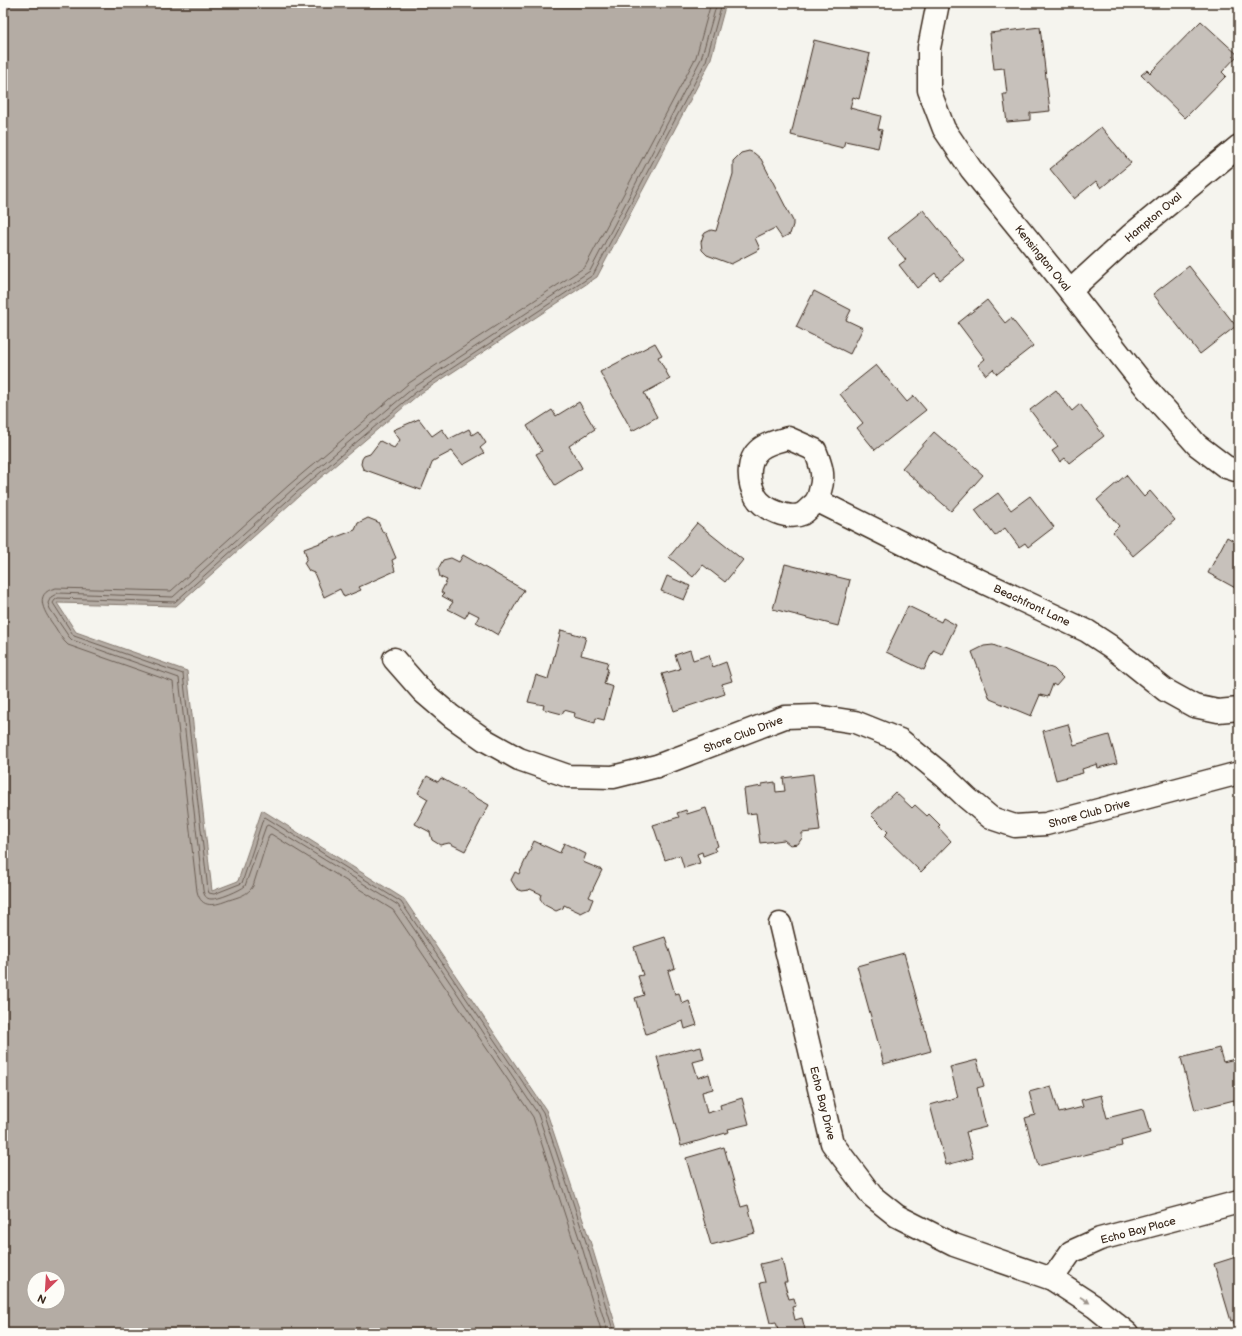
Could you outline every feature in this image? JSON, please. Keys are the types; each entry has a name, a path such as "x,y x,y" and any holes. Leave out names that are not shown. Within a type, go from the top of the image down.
{"street":[{"name":"Kensington Oval","path":"938,3 929,48 929,90 944,130 970,169 1070,291 1147,389 1197,445 1226,467 1239,471"},
{"name":"Hampton Oval","path":"1070,291 1130,236 1239,146"},
{"name":"Beachfront Lane","path":"818,501 936,560 1087,631 1110,646 1165,690 1194,706 1218,711 1239,710"},
{"name":"Shore Club Drive","path":"394,659 423,692 451,716 485,740 520,759 568,776 614,777 657,766 785,717 816,716 855,722 900,740 991,818 1015,826 1046,824 1239,773"},
{"name":"Echo Bay Drive","path":"780,924 832,1143 872,1196 897,1216 954,1245 1052,1279 1095,1307 1127,1333"},
{"name":"Echo Bay Place","path":"1052,1279 1071,1252 1100,1239 1239,1202"}],"water":[{"path":"3,3 726,3 710,62 597,277 418,395 299,496 176,606 57,603 76,632 187,671 212,891 238,881 262,810 404,899 546,1110 591,1244 618,1333 3,1333"}],"building":[{"path":"1201,21 1238,55 1222,72 1226,76 1185,118 1141,75 1147,70 1150,73"},
{"path":"1040,27 1050,111 1030,113 1030,120 1007,122 1003,94 1007,94 1004,68 994,69 990,33"},
{"path":"814,40 870,54 859,99 853,97 850,108 881,116 878,129 882,130 878,148 845,141 843,148 791,135"},
{"path":"1101,127 1131,163 1101,188 1096,181 1074,199 1050,169"},
{"path":"749,151 761,159 793,221 793,225 790,234 782,238 775,228 755,238 760,249 731,264 707,255 702,250 701,242 705,233 711,230 716,231 733,174 733,161 741,153"},
{"path":"923,210 964,260 940,280 935,273 917,288 899,265 906,260 888,238"},
{"path":"1189,266 1236,326 1200,354 1153,294"},
{"path":"814,291 851,310 846,320 863,328 850,354 796,327"},
{"path":"987,300 1005,323 1011,318 1033,346 997,374 993,369 986,375 978,365 985,359 958,323"},
{"path":"655,343 662,355 658,357 670,379 644,393 657,417 632,431 600,372"},
{"path":"876,365 907,402 914,396 926,410 875,450 857,428 863,423 840,394"},
{"path":"1056,390 1072,411 1080,404 1104,436 1069,463 1065,458 1060,462 1052,451 1058,447 1030,410"},
{"path":"579,402 595,429 569,446 582,468 555,485 536,454 542,451 527,426 552,410 556,416"},
{"path":"419,419 432,436 442,429 449,439 469,429 472,435 478,431 486,443 480,448 484,453 463,465 452,451 433,461 421,490 363,469 361,464 362,459 364,456 370,454 380,441 394,448 400,440 393,430"},
{"path":"934,432 983,475 951,511 902,468"},
{"path":"1126,475 1144,497 1150,491 1175,520 1133,556 1113,532 1119,526 1097,500"},
{"path":"998,493 1011,510 1030,496 1054,527 1028,547 1025,543 1019,547 1005,528 995,536 975,510"},
{"path":"368,518 378,522 383,533 385,532 396,558 392,560 395,571 359,587 361,590 344,597 340,589 324,597 314,573 309,571 304,563 307,558 304,549 355,530 358,523"},
{"path":"697,523 743,560 725,582 703,565 693,577 669,557"},
{"path":"1227,537 1239,544 1239,590 1208,573"},
{"path":"463,555 524,590 498,635 476,622 479,616 469,611 465,618 448,609 453,602 442,596 444,594 441,592 447,580 440,577 438,569 443,560 451,558 459,562"},
{"path":"785,564 850,580 838,626 773,609"},
{"path":"667,576 690,586 684,600 661,591"},
{"path":"908,606 941,622 943,618 956,625 942,654 933,650 924,670 886,652"},
{"path":"561,630 586,637 581,655 608,662 606,668 608,669 604,684 613,687 604,720 596,718 595,723 574,717 575,713 564,710 562,714 543,709 544,705 528,702 536,675 548,679"},
{"path":"993,645 1054,669 1063,678 1056,686 1053,684 1048,697 1040,695 1031,716 990,699 972,652 984,646"},
{"path":"690,650 693,660 709,655 713,667 726,662 732,681 722,684 725,694 674,711 662,674 680,669 675,655"},
{"path":"1068,724 1074,745 1109,735 1117,763 1098,768 1097,764 1082,769 1083,773 1056,780 1043,731"},
{"path":"813,774 820,831 802,833 802,838 798,844 790,845 784,840 760,843 756,813 747,814 744,789 775,782 776,792 785,791 783,778"},
{"path":"427,776 438,782 441,778 489,805 465,851 449,843 440,845 432,840 430,832 415,824 428,799 418,793"},
{"path":"895,792 912,808 915,805 927,816 929,814 940,825 938,827 951,841 921,872 884,836 888,832 871,815"},
{"path":"706,808 718,846 714,848 716,851 703,856 702,852 697,854 700,863 684,868 680,855 665,860 653,825 679,817 677,813 686,810 687,814"},
{"path":"534,841 560,853 564,843 586,854 583,862 602,870 589,897 593,899 589,909 581,913 564,905 563,908 556,911 543,904 540,898 541,894 530,889 521,891 516,888 511,880 515,872 519,874"},
{"path":"665,937 675,968 668,971 675,994 679,993 682,1004 689,1001 697,1025 685,1029 683,1021 646,1034 635,998 644,995 638,976 643,975 634,947"},
{"path":"904,953 931,1051 884,1064 857,966"},
{"path":"701,1047 704,1059 693,1062 698,1078 709,1074 713,1089 702,1092 707,1113 721,1109 720,1105 742,1098 749,1124 728,1129 729,1132 681,1146 657,1057"},
{"path":"1219,1048 1223,1062 1239,1058 1239,1113 1237,1113 1234,1100 1195,1110 1181,1058"},
{"path":"977,1060 984,1086 977,1088 986,1127 966,1132 973,1158 946,1165 930,1105 958,1097 950,1067"},
{"path":"1051,1086 1059,1113 1083,1107 1081,1100 1101,1095 1107,1118 1143,1109 1150,1133 1121,1141 1122,1146 1038,1166 1025,1118 1035,1115 1029,1092"},
{"path":"724,1147 741,1207 748,1205 755,1233 711,1245 686,1158"},
{"path":"1239,1256 1239,1333 1237,1333 1233,1320 1231,1321 1214,1264"},
{"path":"782,1259 787,1282 784,1282 789,1299 794,1298 796,1306 792,1307 795,1320 802,1318 806,1333 779,1333 776,1322 770,1323 760,1283 765,1282 760,1264"}]}
